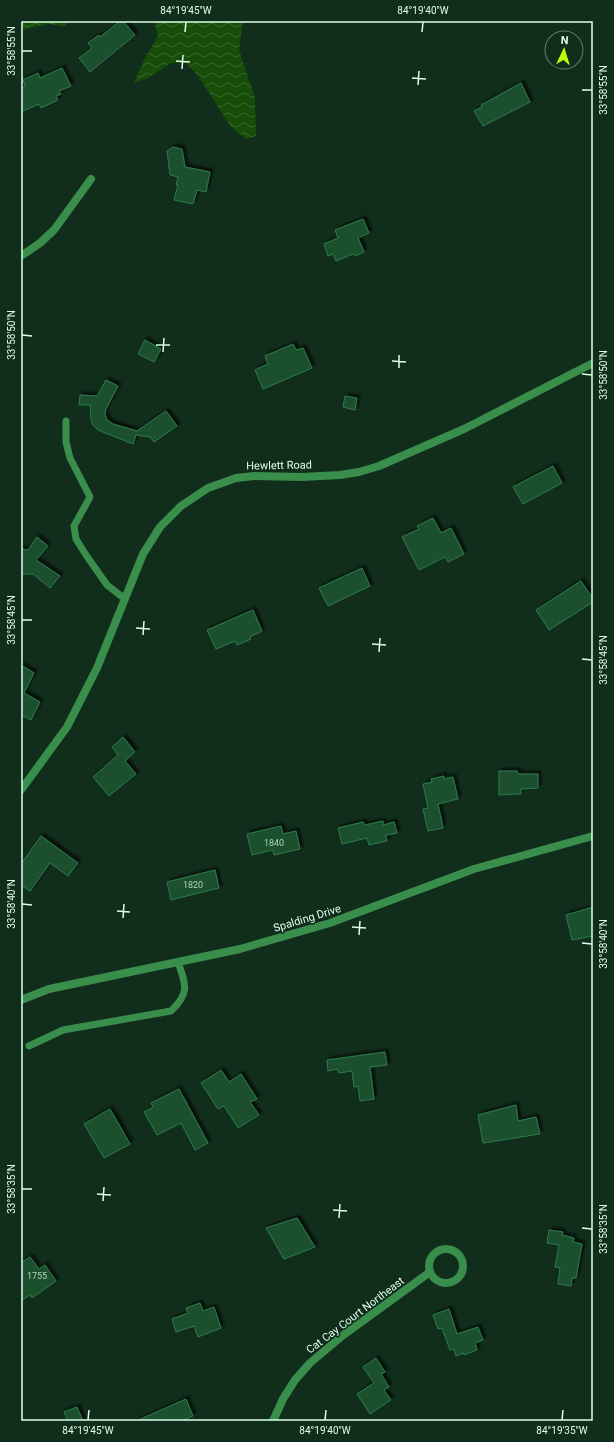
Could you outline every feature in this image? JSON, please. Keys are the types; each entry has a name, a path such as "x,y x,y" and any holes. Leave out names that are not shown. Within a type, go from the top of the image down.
{"street":[{"path":"21,256 40,244 54,230 91,180"},
{"name":"Hewlett Road","path":"21,790 67,727 97,668 143,554 160,527 181,506 208,488 236,478 254,476 340,475 360,472 379,466 464,429 593,364"},
{"name":"Spalding Drive","path":"21,1000 49,989 240,949 330,923 474,869 593,836"},
{"path":"450,1249 455,1252 462,1261 461,1272 458,1277 448,1282 437,1280 430,1272 429,1261 431,1256 440,1250 450,1249"},
{"name":"Cat Cay Court Northeast","path":"273,1421 283,1399 295,1380 310,1363 342,1336 430,1272"}],"lane":[{"path":"66,421 66,442 70,458 90,497 74,526 76,539 107,585 125,599"},
{"path":"29,1046 63,1030 171,1011 180,1002 185,987 178,962"}],"water":[{"path":"21,21 68,21 64,26 49,24 21,30"},
{"path":"154,21 243,21 239,50 255,98 256,136 246,139 230,126 199,77 186,63 171,63 148,78 134,83 145,58 158,36"}],"building":[{"path":"120,21 123,21 135,35 90,72 79,58 92,48 88,43 99,35 100,37"},
{"path":"62,68 71,86 59,91 61,94 56,96 58,100 41,108 39,104 21,112 21,88 25,86 23,80 38,73 40,78"},
{"path":"521,83 530,102 483,126 474,111 482,107 481,105"},
{"path":"173,147 182,149 185,167 210,172 206,192 197,190 193,204 174,200 178,185 176,185 178,177 170,175 167,151"},
{"path":"363,219 369,233 358,238 364,252 355,256 353,254 336,261 333,254 328,256 324,244 338,238 335,230"},
{"path":"145,340 161,349 154,362 138,354"},
{"path":"293,344 296,350 303,348 312,368 263,389 255,370 268,364 265,356"},
{"path":"106,380 118,386 105,414 107,420 113,424 137,431 166,411 177,426 154,442 150,437 136,435 133,444 98,430 93,425 91,420 90,405 79,405 80,395 97,396"},
{"path":"345,396 357,398 355,410 343,407"},
{"path":"553,466 562,483 523,504 513,487"},
{"path":"433,518 441,533 451,528 464,554 448,562 445,557 419,570 402,537 419,529 417,526"},
{"path":"37,537 48,546 36,560 60,576 50,588 33,574 21,574 21,549 28,550"},
{"path":"362,568 370,586 328,606 319,588"},
{"path":"581,581 593,599 593,602 549,630 536,610"},
{"path":"253,610 262,631 250,637 251,639 237,645 235,641 216,649 207,630"},
{"path":"21,665 34,673 24,693 40,702 31,720 21,715"},
{"path":"123,737 135,752 125,761 136,774 109,796 93,777 118,755 112,747"},
{"path":"499,771 517,771 518,774 538,774 538,788 521,789 521,794 499,795"},
{"path":"444,776 444,779 453,777 458,799 438,804 443,828 428,831 423,809 428,808 423,784 432,782 431,779"},
{"path":"383,821 383,825 394,822 397,833 386,835 387,841 369,845 367,838 342,844 338,828 363,822 365,825"},
{"path":"281,826 283,834 296,831 300,849 274,855 273,850 252,855 247,834"},
{"path":"41,836 78,863 68,876 50,863 30,891 21,885 21,864"},
{"path":"215,870 219,888 171,900 167,882"},
{"path":"593,907 593,936 572,940 566,915"},
{"path":"385,1052 387,1065 370,1067 374,1099 360,1101 358,1086 354,1087 352,1071 339,1073 337,1069 328,1071 327,1060"},
{"path":"221,1070 229,1082 241,1074 257,1099 250,1102 259,1115 238,1128 224,1106 218,1109 201,1083"},
{"path":"179,1089 208,1143 195,1150 181,1123 157,1135 144,1112 153,1107 151,1103"},
{"path":"516,1105 518,1121 536,1117 540,1134 483,1143 478,1115"},
{"path":"110,1109 130,1144 104,1158 84,1124"},
{"path":"297,1218 315,1247 284,1259 266,1228"},
{"path":"549,1230 563,1232 562,1235 574,1238 573,1242 582,1244 576,1278 572,1278 571,1286 558,1284 560,1268 555,1267 559,1245 547,1243"},
{"path":"30,1257 39,1269 45,1265 56,1281 32,1298 30,1295 21,1301 21,1263"},
{"path":"200,1303 203,1311 214,1307 221,1328 198,1337 194,1326 176,1332 172,1319 188,1313 186,1308"},
{"path":"449,1309 457,1334 478,1327 483,1340 475,1343 477,1350 464,1355 464,1353 456,1356 454,1349 450,1350 442,1328 438,1329 433,1315"},
{"path":"376,1358 385,1372 381,1374 389,1387 384,1390 391,1400 370,1414 357,1394 374,1383 363,1367"},
{"path":"186,1399 193,1416 181,1421 136,1421"},
{"path":"77,1407 83,1421 68,1421 64,1412"}]}
